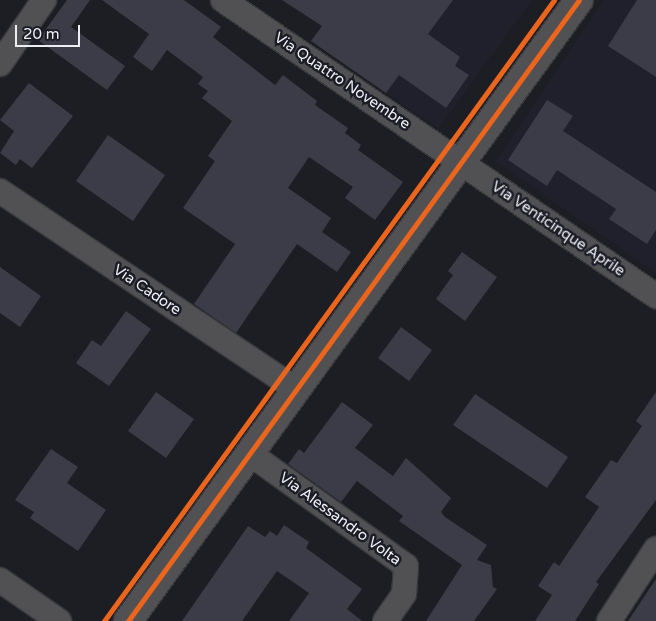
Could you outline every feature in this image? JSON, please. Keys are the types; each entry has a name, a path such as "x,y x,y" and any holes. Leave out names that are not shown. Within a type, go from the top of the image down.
{"street":[{"path":"0,64 44,0"},
{"name":"Via Quattro Novembre","path":"224,0 460,162"},
{"path":"128,621 294,388 579,0"},
{"name":"Via Venticinque Aprile","path":"460,162 656,296"},
{"name":"Via Cadore","path":"0,191 294,388"},
{"name":"Via Alessandro Volta","path":"249,453 406,566 404,594 385,621"},
{"path":"609,621 656,549"},
{"path":"0,580 59,621"}],"shaded area":[{"path":"340,0 532,0 438,129 311,41"},
{"path":"603,0 656,0 656,273 496,162"}],"building":[{"path":"67,0 90,0 71,27 125,66 107,90 38,40"},
{"path":"102,0 184,0 221,27 213,37 275,85 283,75 317,101 315,105 348,128 345,133 361,145 358,150 403,182 375,220 345,198 353,187 309,157 288,188 331,218 322,232 351,252 337,272 297,244 236,333 194,304 235,244 183,208 215,161 208,156 232,121 202,98 208,91 198,84 203,77 167,50 152,71 133,57 149,34"},
{"path":"282,0 453,0 428,34 460,57 455,66 469,75 446,108 399,75 386,93 311,41 322,26"},
{"path":"637,0 656,0 656,77 608,46"},
{"path":"29,83 73,116 32,168 20,159 16,165 0,153 14,131 0,120"},
{"path":"547,100 573,116 563,131 656,192 656,230 647,244 609,219 616,209 557,170 547,186 508,160"},
{"path":"108,135 165,175 133,221 76,181"},
{"path":"462,252 497,277 465,321 436,299 453,275 448,271"},
{"path":"0,267 41,296 20,327 0,313"},
{"path":"126,311 151,329 109,386 76,363 92,340 101,346"},
{"path":"401,327 432,350 409,381 378,358"},
{"path":"156,392 194,419 166,458 128,431"},
{"path":"656,392 656,500 596,582 599,584 575,621 535,621 552,595 538,586 554,562 559,566 599,507 585,497 611,460 617,463 642,426 636,421"},
{"path":"475,394 568,457 547,488 453,425"},
{"path":"342,402 373,425 355,448 393,476 406,458 451,498 441,512 445,517 487,545 477,560 491,565 493,587 497,589 474,621 426,621 462,565 399,521 403,516 357,481 341,502 288,464 299,449 304,453"},
{"path":"51,449 78,467 67,483 106,510 78,551 30,518 34,512 15,500"},
{"path":"284,525 309,542 306,548 362,589 347,609 362,621 289,621 309,593 277,571 242,621 182,621 248,526 265,537 270,531 277,536"},
{"path":"656,579 656,621 628,621"}],"cycle path":[{"path":"104,621 554,0"},
{"path":"128,621 579,0"}]}
